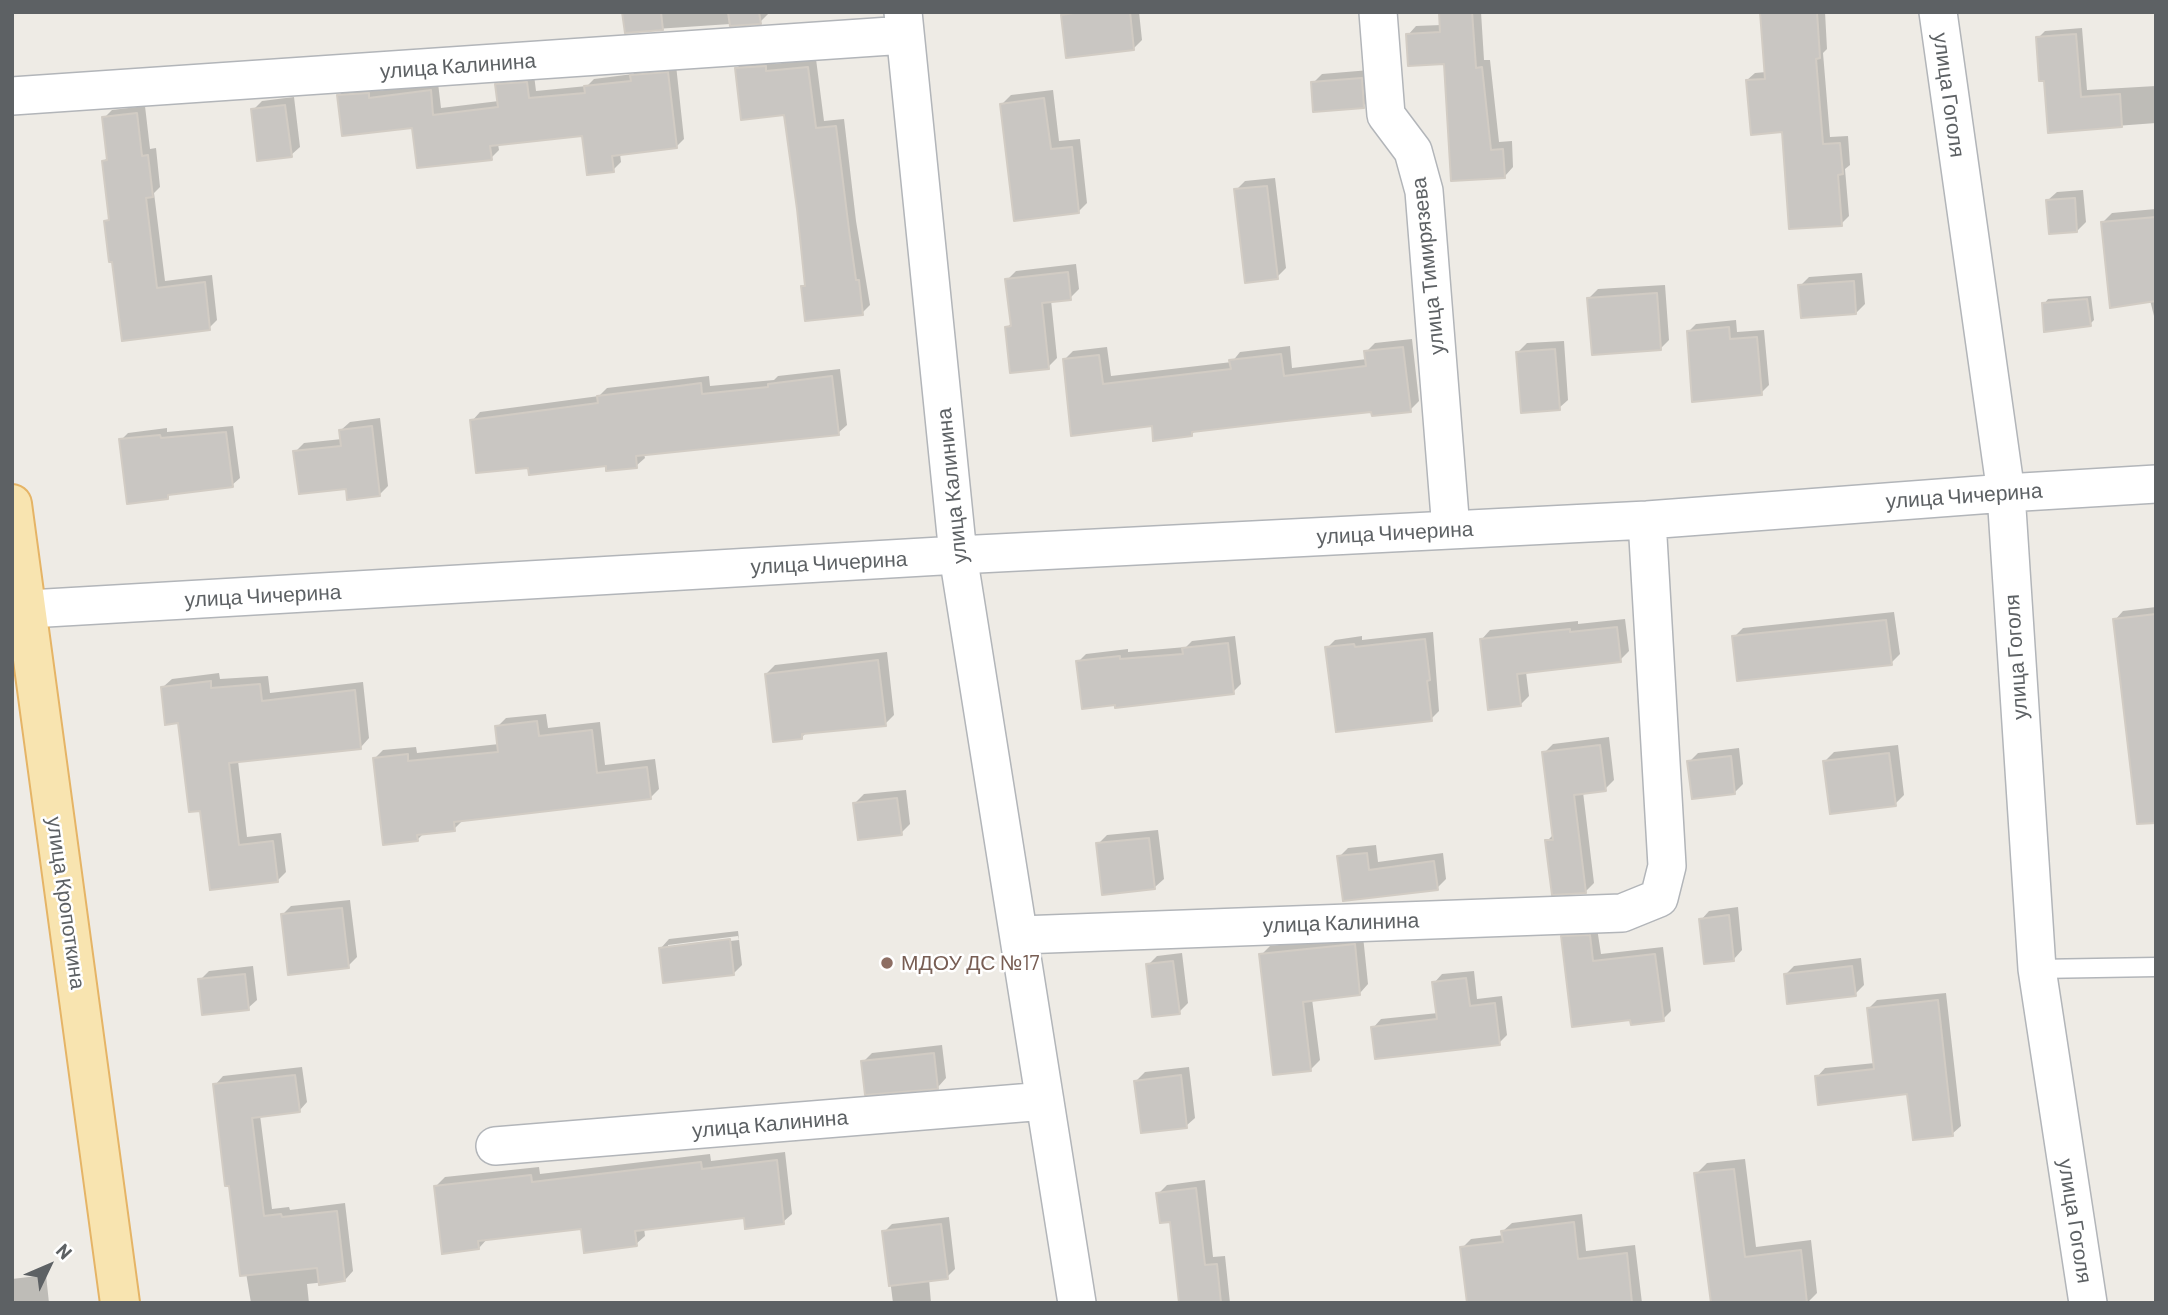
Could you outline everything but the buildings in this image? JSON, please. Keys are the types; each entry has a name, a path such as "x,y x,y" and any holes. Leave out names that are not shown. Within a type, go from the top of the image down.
{"main road":[{"name":"улица Кропоткина","path":"12,504 19,610 120,1303"}],"street":[{"name":"улица Тимирязева","path":"1378,12 1386,115 1413,150 1424,191 1451,530"},
{"name":"улица Гоголя","path":"1938,12 2006,493 2037,969 2088,1303"},
{"name":"улица Калинина","path":"12,96 904,23 958,555 1077,1303"},
{"name":"улица Чичерина","path":"19,610 958,555 1647,520 2156,484"},
{"name":"улица Калинина","path":"1020,935 1622,913 1659,898 1667,866 1647,520"},
{"name":"улица Калинина","path":"495,1146 1045,1101"}],"lane":[{"path":"2037,969 2156,967"}],"place":[{"name":"МДОУ ДС №17","path":"887,963"}]}
